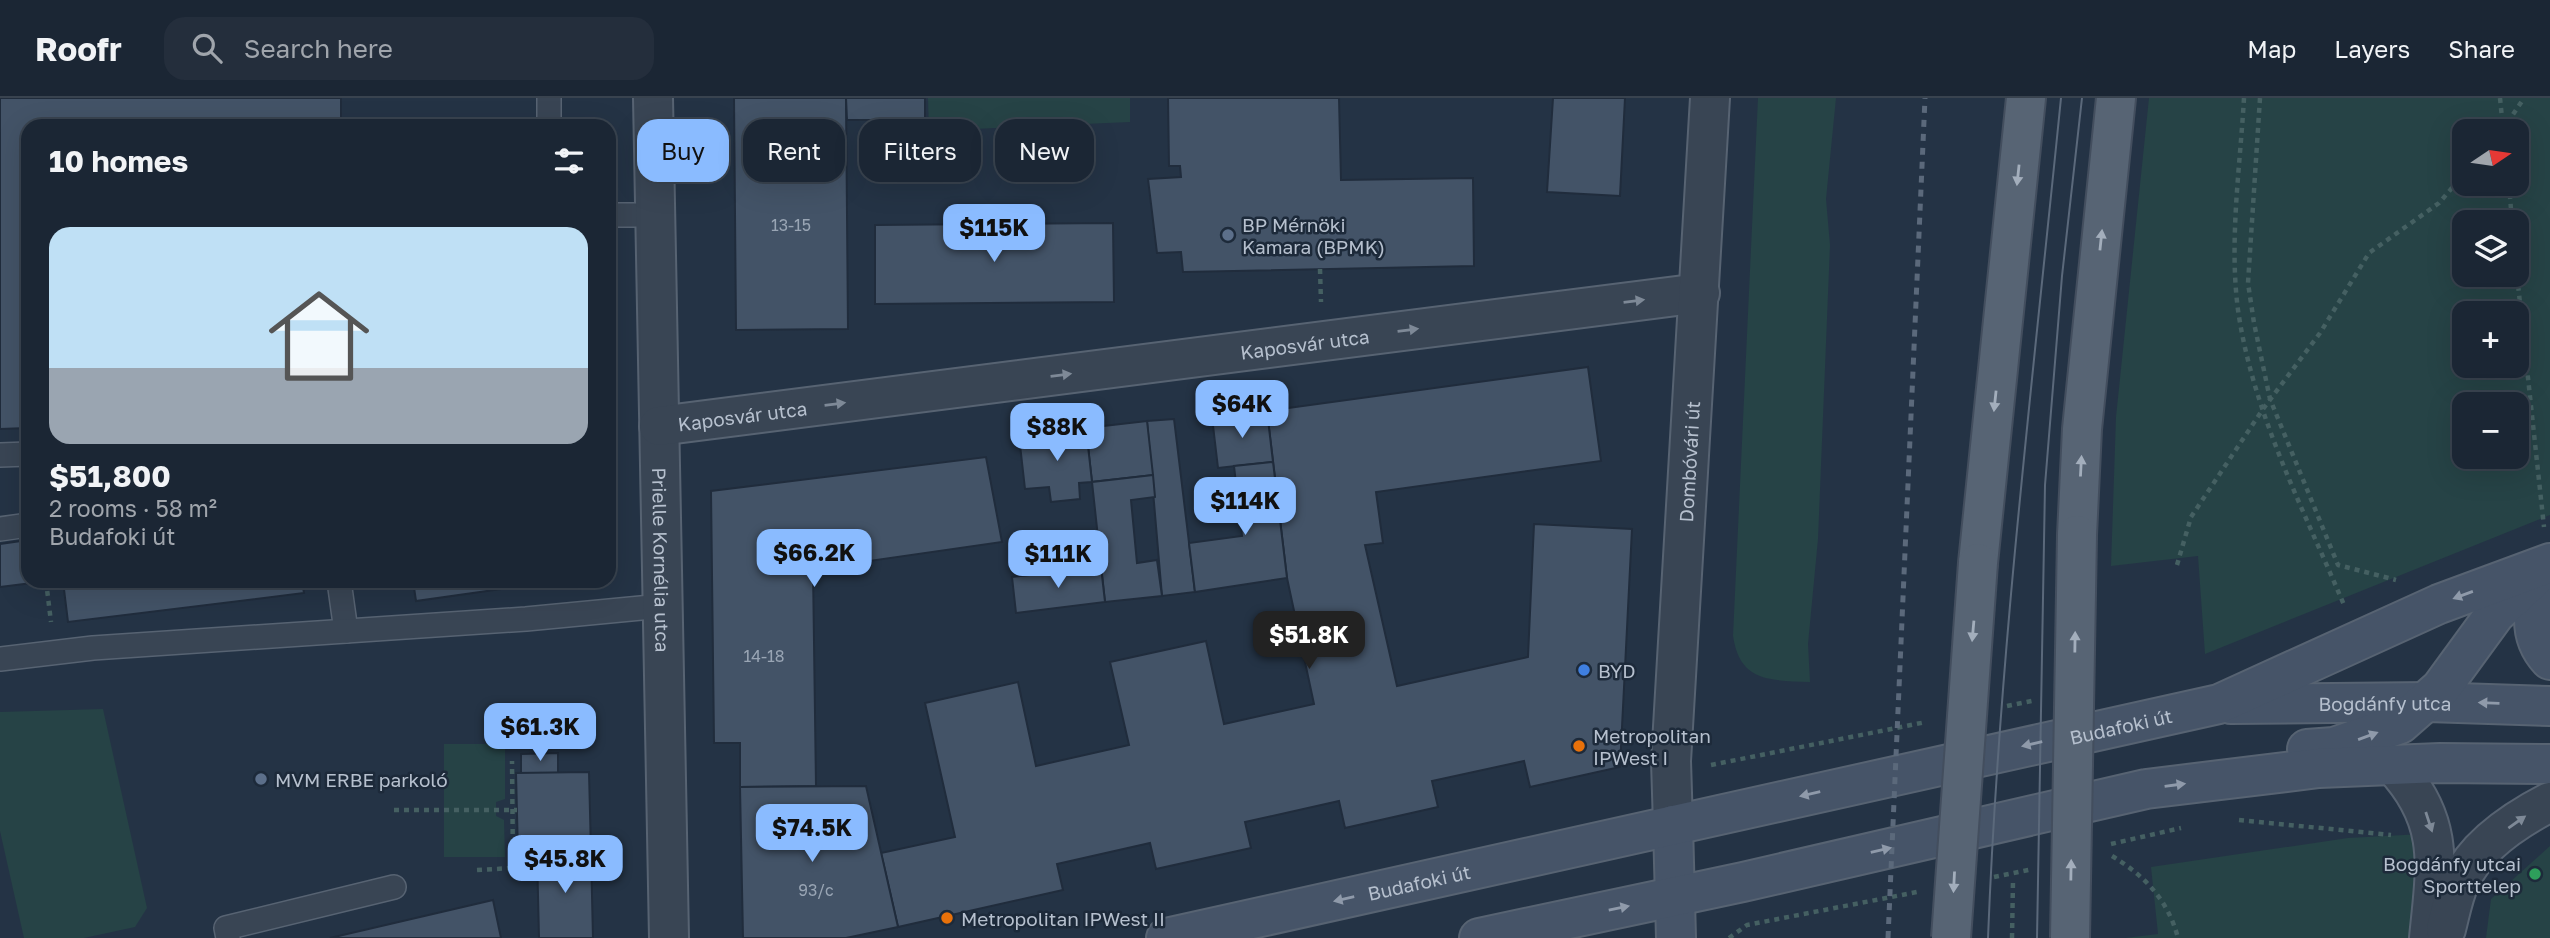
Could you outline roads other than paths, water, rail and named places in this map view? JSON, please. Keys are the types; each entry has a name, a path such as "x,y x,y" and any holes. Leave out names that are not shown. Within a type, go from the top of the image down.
{"main road":[{"path":"1951,938 1978,563 2026,98"},
{"path":"2070,938 2077,535 2082,429 2116,98"},
{"path":"2548,555 2533,612 2535,633 2550,660"},
{"path":"2236,776 2265,753 2334,747 2400,724 2428,702 2451,676 2467,648 2548,555"},
{"name":"Budafoki út","path":"1166,938 2219,704 2548,555"},
{"name":"Bogdánfy utca","path":"2219,704 2428,702 2550,706"},
{"path":"1479,938 2146,789 2236,776 2393,765 2550,764"},
{"path":"1673,825 1676,938"}],"street":[{"name":"Prielle Kornélia utca","path":"653,98 669,938"},
{"name":"Dombóvári út","path":"1673,825 1671,761 1710,98"},
{"name":"Kaposvár utca","path":"659,426 1700,293"},
{"path":"2393,765 2414,788 2428,816 2433,839 2435,856 2429,938"},
{"path":"2444,938 2460,880 2474,861 2497,836 2550,802"}],"lane":[{"path":"549,98 549,119"},
{"path":"616,215 656,215"},
{"path":"0,456 21,454"},
{"path":"0,529 21,526"},
{"path":"340,588 346,631"},
{"path":"0,659 55,652 662,606"},
{"path":"228,938 226,928 394,887"}],"tram line":[{"path":"1988,938 2009,622 2061,98"},
{"path":"2037,938 2045,485 2062,276 2082,98"}],"railway":[{"path":"1888,938 1925,98"}],"place":[{"name":"BP Mérnöki Kamara (BPMK)","path":"1228,235"},
{"name":"BYD","path":"1584,670"},
{"name":"Metropolitan IPWest I","path":"1579,746"},
{"name":"MVM ERBE parkoló","path":"261,779"},
{"name":"Bogdánfy utcai Sporttelep","path":"2535,874"},
{"name":"Metropolitan IPWest II","path":"947,918"}]}
